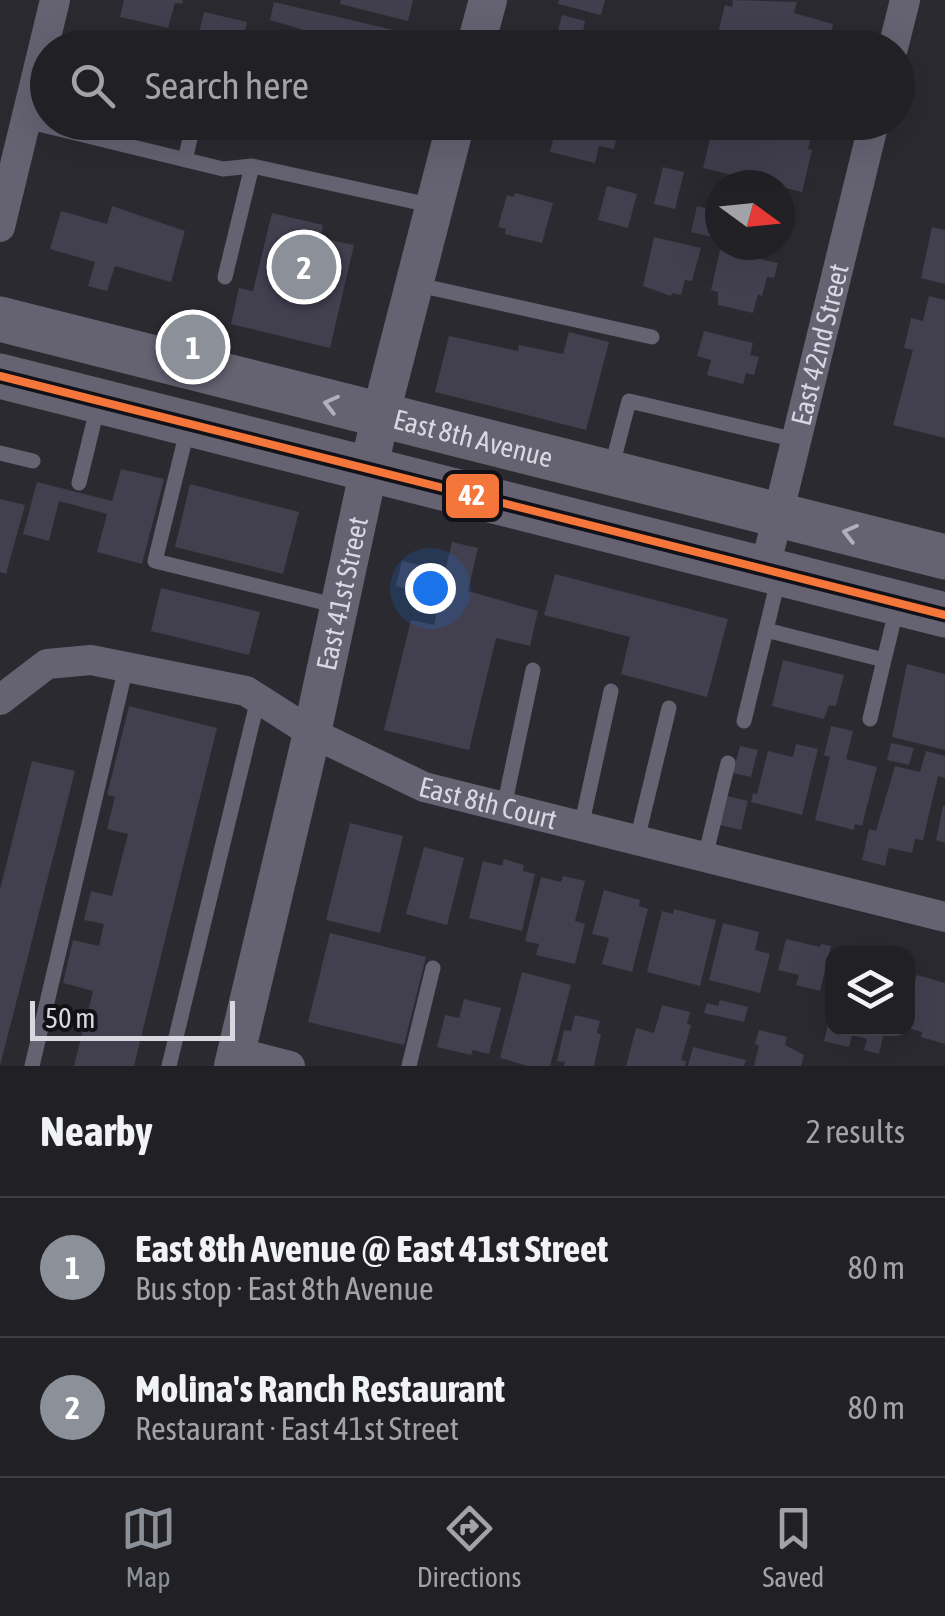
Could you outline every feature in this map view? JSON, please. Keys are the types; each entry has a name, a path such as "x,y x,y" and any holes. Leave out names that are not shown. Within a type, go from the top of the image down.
{"main road":[{"name":"East 8th Avenue","path":"0,319 945,557"},
{"name":"East 8th Avenue","path":"0,376 945,615"}],"street":[{"path":"48,30 55,0"},
{"path":"480,30 488,0"},
{"path":"897,30 904,0"},
{"path":"0,228 30,104"},
{"name":"East 41st Street","path":"234,1059 312,733 380,417 451,140"},
{"name":"East 42nd Street","path":"772,570 778,515 870,140"},
{"name":"East 8th Court","path":"0,700 47,664 91,660 246,690 312,733 424,788 945,917"},
{"path":"234,1059 290,1066"}],"lane":[{"path":"26,121 30,122"},
{"path":"104,140 222,169 252,166 434,206"},
{"path":"185,160 190,140"},
{"path":"225,277 252,166"},
{"path":"414,284 652,337"},
{"path":"79,483 99,401"},
{"path":"610,473 629,401 796,440"},
{"path":"189,423 155,561 339,606"},
{"path":"0,454 34,460"},
{"path":"744,721 766,630 772,570"},
{"path":"870,719 898,603"},
{"path":"766,630 884,660"},
{"path":"32,1066 126,667"},
{"path":"504,807 532,670"},
{"path":"581,827 611,690"},
{"path":"169,1066 258,699"},
{"path":"637,840 669,708"},
{"path":"706,858 728,762"},
{"path":"409,1066 434,968"}],"building":[{"path":"124,0 183,0 182,4 175,3 168,28 120,17"},
{"path":"341,0 413,0 408,21 340,4"},
{"path":"559,0 605,0 601,15 558,4"},
{"path":"733,0 797,2 794,13 833,24 832,30 719,30 725,5 732,7"},
{"path":"274,2 394,30 304,30 270,20"},
{"path":"204,12 247,22 245,30 200,30"},
{"path":"562,15 585,21 583,30 558,30"},
{"path":"553,140 616,140 614,149 599,146 595,163 550,152"},
{"path":"710,140 810,140 808,149 812,150 802,192 795,190 795,170 703,168"},
{"path":"663,167 684,172 675,209 654,204"},
{"path":"607,186 637,194 628,228 598,220"},
{"path":"515,193 553,203 542,243 505,234 506,229 498,227 507,195 514,197"},
{"path":"112,206 185,231 171,282 115,266 107,291 88,286 95,262 50,249 61,211 107,224"},
{"path":"697,206 705,208 705,235 691,232"},
{"path":"272,213 323,225 321,238 354,245 330,348 231,324 239,288 253,291"},
{"path":"932,227 945,230 945,284 921,278"},
{"path":"654,237 701,248 692,281 685,280 681,295 671,296 643,286"},
{"path":"718,260 778,263 774,278 767,277 762,296 758,294 753,313 718,305 718,292 711,290"},
{"path":"929,296 945,300 945,438 893,425 913,350 904,348 911,318 923,321"},
{"path":"704,331 753,343 750,355 759,357 754,375 746,373 743,384 707,375 711,360 697,356"},
{"path":"569,332 609,342 586,430 435,392 449,336 518,351 519,345 563,354"},
{"path":"121,469 164,479 142,564 97,552 107,514 59,501 49,541 23,534 37,482 112,501"},
{"path":"190,484 299,512 283,574 175,547"},
{"path":"0,499 25,505 6,574 0,572"},
{"path":"452,542 478,548 468,591 538,611 530,646 496,638 469,750 384,730 411,620 434,625 440,597 396,586 402,561 445,571"},
{"path":"555,574 728,619 707,697 621,674 630,637 544,615"},
{"path":"161,588 260,612 249,655 151,631"},
{"path":"783,660 844,675 836,706 829,705 824,719 772,706"},
{"path":"907,664 945,674 945,750 892,737"},
{"path":"129,706 217,728 134,1066 74,1066 93,991 63,983 73,940 99,946 104,924 84,920 91,891 112,896 128,834 107,829 115,797 107,795"},
{"path":"831,726 853,731 846,759 877,767 862,826 855,824 854,830 815,820 830,757 824,755"},
{"path":"891,743 914,748 909,765 887,760"},
{"path":"796,744 818,749 802,815 751,802 753,793 757,794 768,751 793,757"},
{"path":"740,746 758,750 751,777 733,773"},
{"path":"926,751 945,756 945,778 938,776 923,840 915,839 912,853 889,848 885,866 862,860 869,829 876,831 895,766 920,772"},
{"path":"32,761 75,771 0,1066 0,890"},
{"path":"724,795 748,801 741,830 716,824"},
{"path":"945,806 945,843 936,840"},
{"path":"350,823 403,836 380,933 326,920"},
{"path":"424,847 464,858 447,925 406,914"},
{"path":"504,859 524,865 523,871 535,874 522,931 469,918 483,861 502,866"},
{"path":"563,876 585,881 575,921 585,924 575,964 536,955 539,944 525,941 541,877 561,882"},
{"path":"604,890 640,900 639,906 648,909 632,972 602,964 609,938 592,934"},
{"path":"674,909 716,920 700,986 647,972 662,911 673,914"},
{"path":"723,923 759,932 755,950 770,954 760,993 709,980"},
{"path":"330,933 426,957 404,1045 308,1022"},
{"path":"786,939 831,946 825,946 820,991 796,985 799,975 778,970"},
{"path":"522,972 571,985 550,1066 528,1066 500,1058"},
{"path":"917,975 945,983 945,1044 921,1037 922,1032 915,1030"},
{"path":"464,999 501,1008 489,1054 473,1050 471,1055 437,1047 445,1015 459,1018"},
{"path":"720,1000 748,1007 744,1022 704,1013 707,1003 718,1006"},
{"path":"662,1005 690,1012 687,1024 691,1025 681,1060 686,1061 685,1066 626,1066 636,1028 654,1033"},
{"path":"575,1015 600,1021 594,1066 564,1066 565,1062 557,1061 564,1030 571,1031"},
{"path":"759,1030 787,1037 785,1045 804,1055 801,1066 754,1066"},
{"path":"825,1036 852,1036 849,1047 824,1041"},
{"path":"856,1036 883,1036 879,1054 864,1050 867,1039"},
{"path":"693,1047 746,1060 744,1066 688,1066"}],"transit line":[{"name":"42","path":"0,376 945,615"}],"place":[{"name":"Molina's Ranch Restaurant","path":"304,267"},
{"name":"East 8th Avenue @ East 41st Street","path":"193,347"}]}
